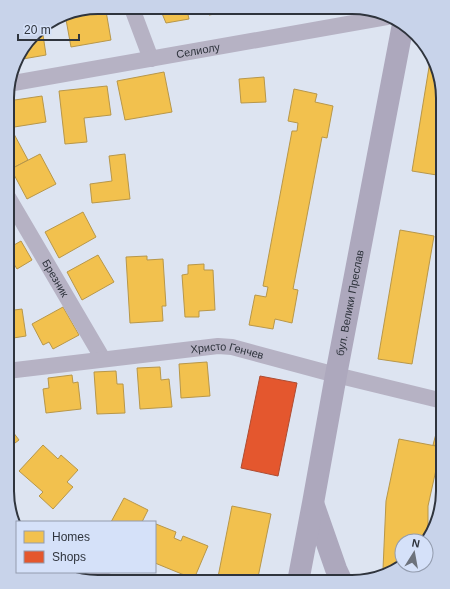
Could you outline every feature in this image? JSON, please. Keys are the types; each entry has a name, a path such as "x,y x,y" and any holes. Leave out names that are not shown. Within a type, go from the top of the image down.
{"main road":[{"name":"бул. Велики Преслав","path":"299,575 314,504 336,375 402,30"},
{"path":"314,504 325,539 339,575"}],"street":[{"path":"133,14 151,59"},
{"name":"Селиолу","path":"16,83 379,19"},
{"name":"Брезник","path":"14,207 103,359"},
{"name":"Христо Генчев","path":"14,370 218,346 232,347 336,375 436,399"}],"building: Homes":[{"path":"93,14 107,14 111,40 71,47 66,20"},
{"path":"162,14 188,14 189,19 166,23"},
{"path":"43,35 46,55 24,59 31,47"},
{"path":"429,65 436,98 436,175 412,171"},
{"path":"164,72 172,112 125,120 117,81"},
{"path":"264,77 266,102 241,103 239,79"},
{"path":"107,86 111,115 84,118 87,142 65,144 59,91"},
{"path":"294,89 317,94 315,102 333,106 327,138 322,137 293,289 298,290 292,323 275,319 273,329 249,325 255,295 266,297 268,287 263,286 292,131 297,131 298,123 288,121"},
{"path":"42,96 46,122 14,127 14,100"},
{"path":"14,134 28,160 14,167"},
{"path":"40,154 56,184 27,199 14,175 14,167"},
{"path":"125,154 130,199 92,203 90,184 112,181 109,156"},
{"path":"83,212 96,237 59,258 45,232"},
{"path":"400,230 434,236 412,364 378,359"},
{"path":"21,241 32,260 17,269 14,264 14,245"},
{"path":"98,255 114,282 82,300 67,272"},
{"path":"147,256 147,260 163,259 166,306 162,306 163,321 130,323 126,257"},
{"path":"204,264 204,270 213,270 215,310 199,311 199,317 185,317 182,275 188,274 188,265"},
{"path":"63,307 79,335 53,349 49,342 43,345 32,324"},
{"path":"22,309 26,336 14,338 14,310"},
{"path":"207,362 210,396 181,398 179,364"},
{"path":"160,367 161,380 169,379 172,407 140,409 137,368"},
{"path":"116,371 117,384 123,384 125,413 97,414 94,372"},
{"path":"72,375 73,383 78,382 81,409 46,413 43,389 49,388 48,378"},
{"path":"14,433 19,440 14,444"},
{"path":"436,434 436,446 433,445"},
{"path":"399,439 436,446 436,470 428,506 428,526 424,533 394,533 394,563 383,569 386,501"},
{"path":"43,445 58,459 61,455 78,470 67,482 73,487 53,509 39,496 43,492 19,471"},
{"path":"124,498 148,510 142,521 112,521"},
{"path":"232,506 271,514 258,575 218,575"},
{"path":"156,524 176,532 174,538 181,541 183,536 208,546 196,575 184,575 156,563"}],"building: Shops":[{"path":"260,376 297,383 278,476 241,468"}]}
